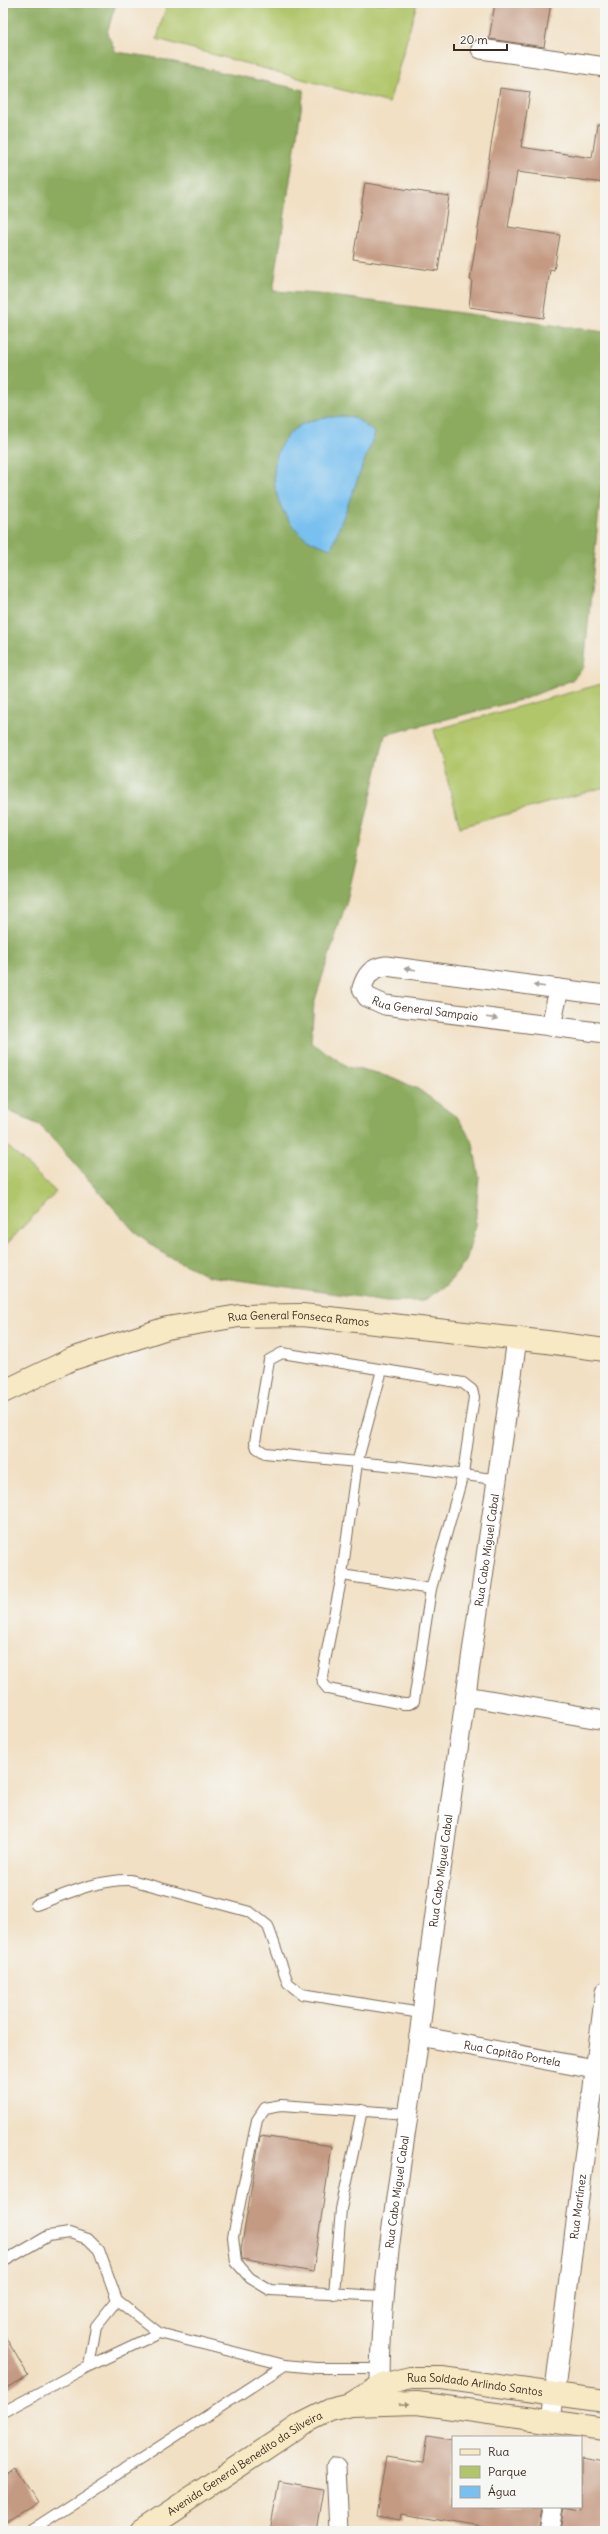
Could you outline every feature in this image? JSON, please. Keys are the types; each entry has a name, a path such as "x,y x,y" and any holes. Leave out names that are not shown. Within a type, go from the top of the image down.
{"main road":[{"name":"Rua General Fonseca Ramos","path":"3,1392 72,1359 160,1330 238,1316 302,1315 605,1350"},
{"name":"Rua Soldado Arlindo Santos","path":"330,2410 351,2405 380,2386 410,2378 442,2378 605,2401"},
{"name":"Rua Soldado Arlindo Santos","path":"380,2386 424,2404 561,2427 605,2429"},
{"name":"Avenida General Benedito da Silveira","path":"142,2531 302,2424 330,2410"}],"street":[{"path":"481,49 605,67"},
{"name":"Rua General Sampaio","path":"605,995 386,966 376,968 366,976 362,988 367,997 386,1005 605,1033"},
{"path":"551,1026 560,989"},
{"name":"Rua Cabo Miguel Cabal","path":"380,2386 384,2296 466,1696 475,1617 497,1480 517,1339"},
{"path":"466,1696 605,1720"},
{"name":"Rua Martínez","path":"561,2427 554,2393 600,2070 605,1992"},
{"name":"Rua Capitão Portela","path":"419,2036 600,2070"},
{"path":"336,2467 339,2531"},
{"path":"549,2531 553,2508"}],"lane":[{"path":"382,1370 357,1463 342,1575 322,1676 323,1683 328,1688 403,1704 409,1704 414,1701 431,1589 462,1474 474,1397 472,1390 463,1383 282,1353 269,1360 255,1442 257,1448 265,1453 357,1463 462,1474 497,1480"},
{"path":"342,1575 431,1589"},
{"path":"36,1905 114,1879 131,1880 250,1912 268,1926 288,1983 294,1990 302,1994 422,2013"},
{"path":"384,2296 270,2290 250,2278 236,2262 233,2236 257,2120 266,2108 281,2105 408,2114"},
{"path":"334,2294 341,2209 362,2110"},
{"path":"3,2262 48,2236 70,2233 88,2239 99,2250 117,2300 159,2333 285,2365 316,2368 380,2386"},
{"path":"89,2366 96,2326 117,2300"},
{"path":"3,2412 89,2366 159,2333"},
{"path":"30,2531 285,2365"}],"green space":[{"path":"3,3 116,3 107,33 116,52 151,57 304,90 273,291 317,294 605,332 605,447 584,667 572,680 524,699 385,735 347,900 314,1003 311,1042 348,1067 394,1078 418,1089 458,1118 473,1143 479,1177 475,1227 466,1261 448,1284 423,1301 387,1301 209,1276 167,1256 134,1231 41,1126 3,1108"},
{"path":"167,3 417,3 389,103 157,39"},
{"path":"605,683 605,787 460,827 434,730"},
{"path":"3,1142 56,1192 3,1248"}],"water":[{"path":"326,417 354,417 375,433 331,549 306,538 289,521 276,493 274,478 275,463 279,449 287,436 299,426 304,423"}],"building":[{"path":"495,3 551,3 544,47 489,39"},
{"path":"500,88 530,92 521,147 592,158 597,124 605,125 605,183 517,172 508,227 560,235 554,270 550,269 543,318 469,307 472,280 470,280"},
{"path":"365,183 449,196 438,271 353,259"},
{"path":"260,2136 332,2146 313,2272 242,2259 241,2250"},
{"path":"3,2333 28,2375 3,2390"},
{"path":"427,2436 452,2440 452,2508 542,2508 538,2531 507,2531 401,2514 400,2520 376,2516 386,2457 423,2463"},
{"path":"582,2458 605,2462 605,2531 560,2531 564,2508 581,2510"},
{"path":"16,2468 38,2502 3,2525 3,2477"},
{"path":"279,2481 323,2489 316,2531 270,2531"}]}
